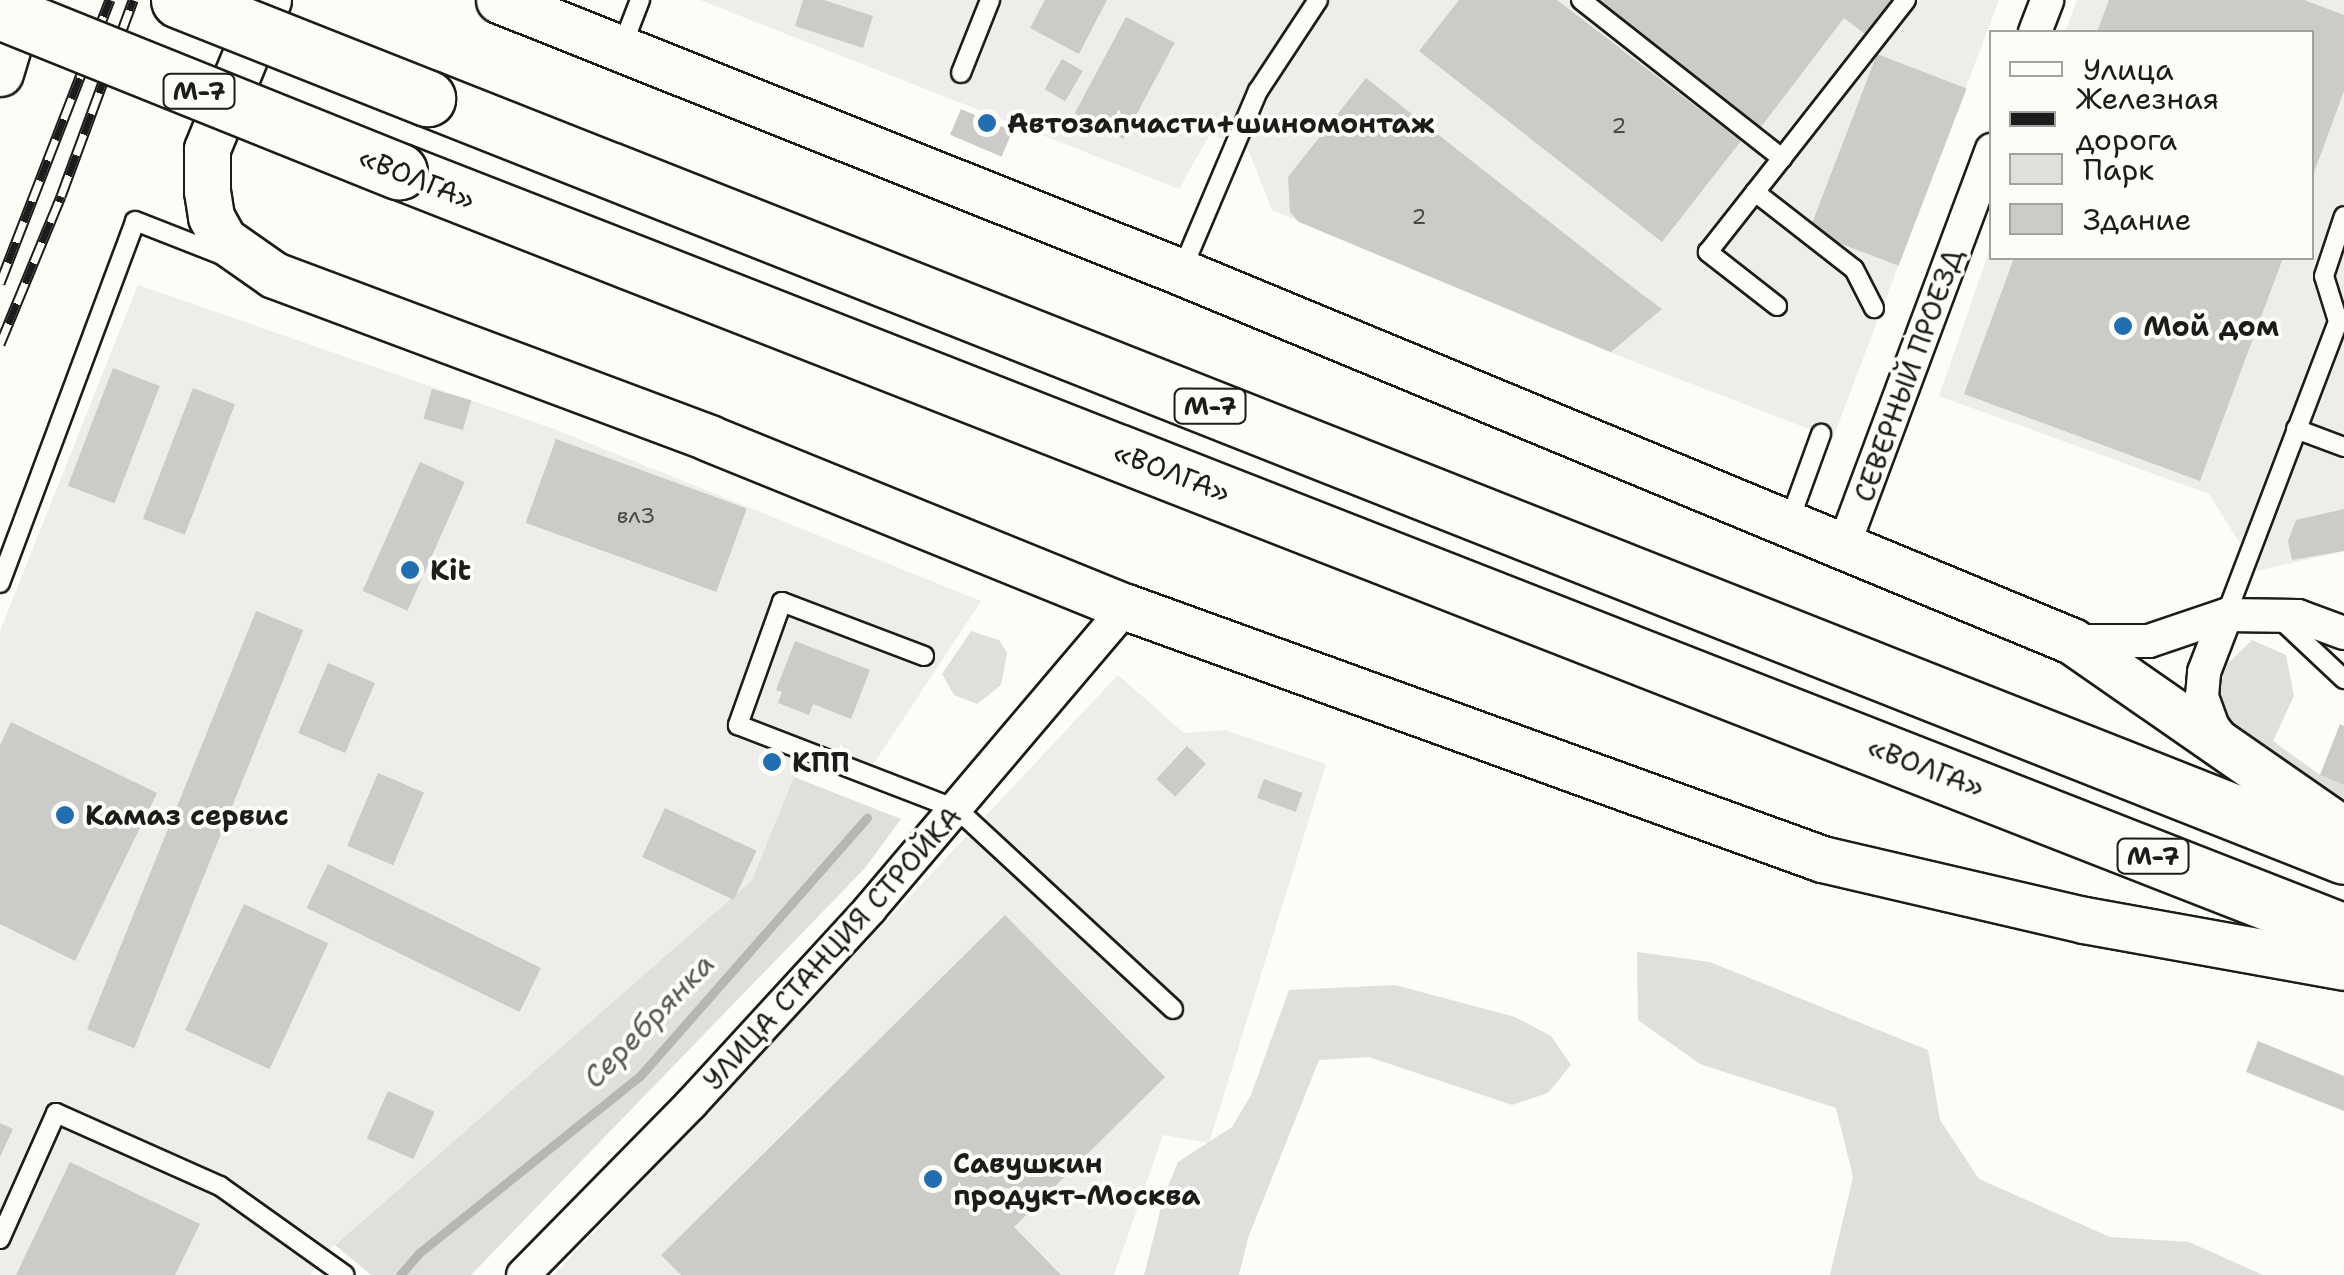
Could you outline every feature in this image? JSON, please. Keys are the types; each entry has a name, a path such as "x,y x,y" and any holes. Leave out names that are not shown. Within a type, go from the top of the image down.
{"highway":[{"name":"М-7","path":"179,0 2344,856"},
{"name":"«ВОЛГА»","path":"0,11 399,171 2344,932"}],"street":[{"path":"0,73 22,0"},
{"path":"268,0 207,149 207,191 211,217 224,240 274,275 709,438 1126,607 1822,859 2084,920 2344,967"},
{"path":"499,0 1181,272 2072,642 2132,679 2344,830"},
{"path":"2036,30 2047,0"},
{"name":"СЕВЕРНЫЙ ПРОЕЗД","path":"1844,545 1989,158"},
{"name":"УЛИЦА СТАНЦИЯ СТРОЙКА","path":"523,1275 691,1104 958,810 1126,607"},
{"path":"2072,642 2150,640 2226,616 2298,616 2344,633"},
{"path":"2226,616 2204,672 2202,696 2213,726 2234,755"}],"lane":[{"path":"620,50 640,0"},
{"path":"961,73 990,0"},
{"path":"1181,272 1258,91 1318,0"},
{"path":"1581,0 1782,158"},
{"path":"1777,306 1708,252 1906,0"},
{"path":"1756,192 1854,269 1874,308"},
{"path":"2226,616 2341,322 2324,276 2344,216"},
{"path":"0,583 135,222 274,275"},
{"path":"2296,429 2344,448"},
{"path":"1789,522 1822,434"},
{"path":"924,656 782,602 738,725 958,810 1173,1008"},
{"path":"2276,615 2344,679"},
{"path":"0,1240 56,1113 220,1186 345,1275"}],"shaded area":[{"path":"700,0 1999,0 1833,438 1601,349 1272,210 1248,149 1210,134 1179,189"},
{"path":"2077,0 2344,0 2344,551 2257,571 2209,494 1939,396 1989,252 1989,260 2314,260 2314,30 2066,30"},
{"path":"138,285 554,429 981,601 871,768 808,744 752,880 321,1257 311,1275 0,1275 0,631"},
{"path":"1118,675 1184,733 1225,730 1326,764 1209,1143 1163,1135 1114,1275 554,1275"}],"green space":[{"path":"971,631 999,640 1007,653 1001,685 977,704 954,695 942,674"},
{"path":"2252,640 2286,655 2294,696 2273,741 2320,775 2344,785 2344,806 2245,743 2219,702 2222,669"},
{"path":"794,777 901,819 865,868 471,1275 371,1275 335,1245 752,880"},
{"path":"1637,952 1710,962 1928,1050 1940,1120 1979,1179 2110,1237 2189,1242 2263,1275 1830,1275 1853,1177 1836,1108 1700,1064 1638,1020"},
{"path":"1395,985 1515,1017 1551,1036 1571,1065 1548,1093 1512,1105 1369,1057 1319,1060 1248,1238 1239,1275 1144,1275 1164,1196 1178,1162 1232,1127 1251,1095 1289,990"}],"building":[{"path":"803,0 824,0 873,16 863,48 795,26"},
{"path":"1045,0 1107,0 1079,54 1030,28"},
{"path":"1459,0 1557,0 1741,141 1662,242 1419,51"},
{"path":"1596,0 1912,0 1878,44 1844,18 1761,127"},
{"path":"2109,0 2304,0 2344,15 2344,91 2314,173 2314,30 2098,30"},
{"path":"1126,17 1175,43 1123,139 1075,113"},
{"path":"1877,54 1967,88 1899,266 1809,231"},
{"path":"1062,59 1083,71 1065,101 1044,89"},
{"path":"1366,78 1662,309 1611,352 1299,222 1290,212 1288,177"},
{"path":"961,109 1013,131 1002,157 950,135"},
{"path":"1220,117 1231,122 1225,136 1214,131"},
{"name":"Мой дом","path":"2013,260 2282,260 2200,481 1964,394"},
{"path":"113,368 160,386 115,504 68,486"},
{"path":"193,388 235,404 185,535 143,519"},
{"path":"432,389 471,400 463,430 423,419"},
{"path":"556,439 747,508 716,592 526,523"},
{"path":"420,462 465,482 407,611 363,591"},
{"path":"2344,509 2344,551 2292,560 2288,541 2296,520"},
{"path":"256,611 303,630 134,1048 87,1029"},
{"path":"795,641 870,670 851,719 813,704 809,715 778,703 782,692 776,690"},
{"path":"328,663 375,683 345,753 298,733"},
{"path":"11,722 157,793 75,961 0,924 0,745"},
{"path":"2340,724 2344,726 2344,785 2320,775"},
{"path":"1187,746 1206,764 1175,797 1156,779"},
{"name":"КПП","path":"767,749 784,755 778,774 760,768"},
{"path":"378,773 424,793 393,865 347,846"},
{"path":"1264,779 1303,793 1296,812 1257,798"},
{"path":"665,808 757,851 734,900 642,857"},
{"path":"328,864 541,968 520,1012 307,908"},
{"path":"244,904 328,943 270,1069 185,1030"},
{"path":"1005,915 1165,1077 1014,1227 1061,1275 681,1275 661,1255"},
{"path":"2258,1041 2344,1076 2344,1111 2246,1072"},
{"path":"388,1091 435,1112 413,1159 367,1139"},
{"path":"0,1123 13,1129 0,1157"},
{"path":"70,1162 200,1224 175,1275 16,1275"}],"waterway":[{"name":"Серебрянка","path":"400,1275 419,1253 640,1076 867,818"}],"railway":[{"path":"0,283 110,0"},
{"path":"0,344 61,196 133,0"}],"place":[{"name":"Автозапчасти+шиномонтаж","path":"987,123"},
{"name":"Мой дом","path":"2123,326"},
{"name":"Kit","path":"410,570"},
{"name":"КПП","path":"772,762"},
{"name":"Камаз сервис","path":"65,815"},
{"name":"Савушкин продукт-Москва","path":"933,1179"}]}
